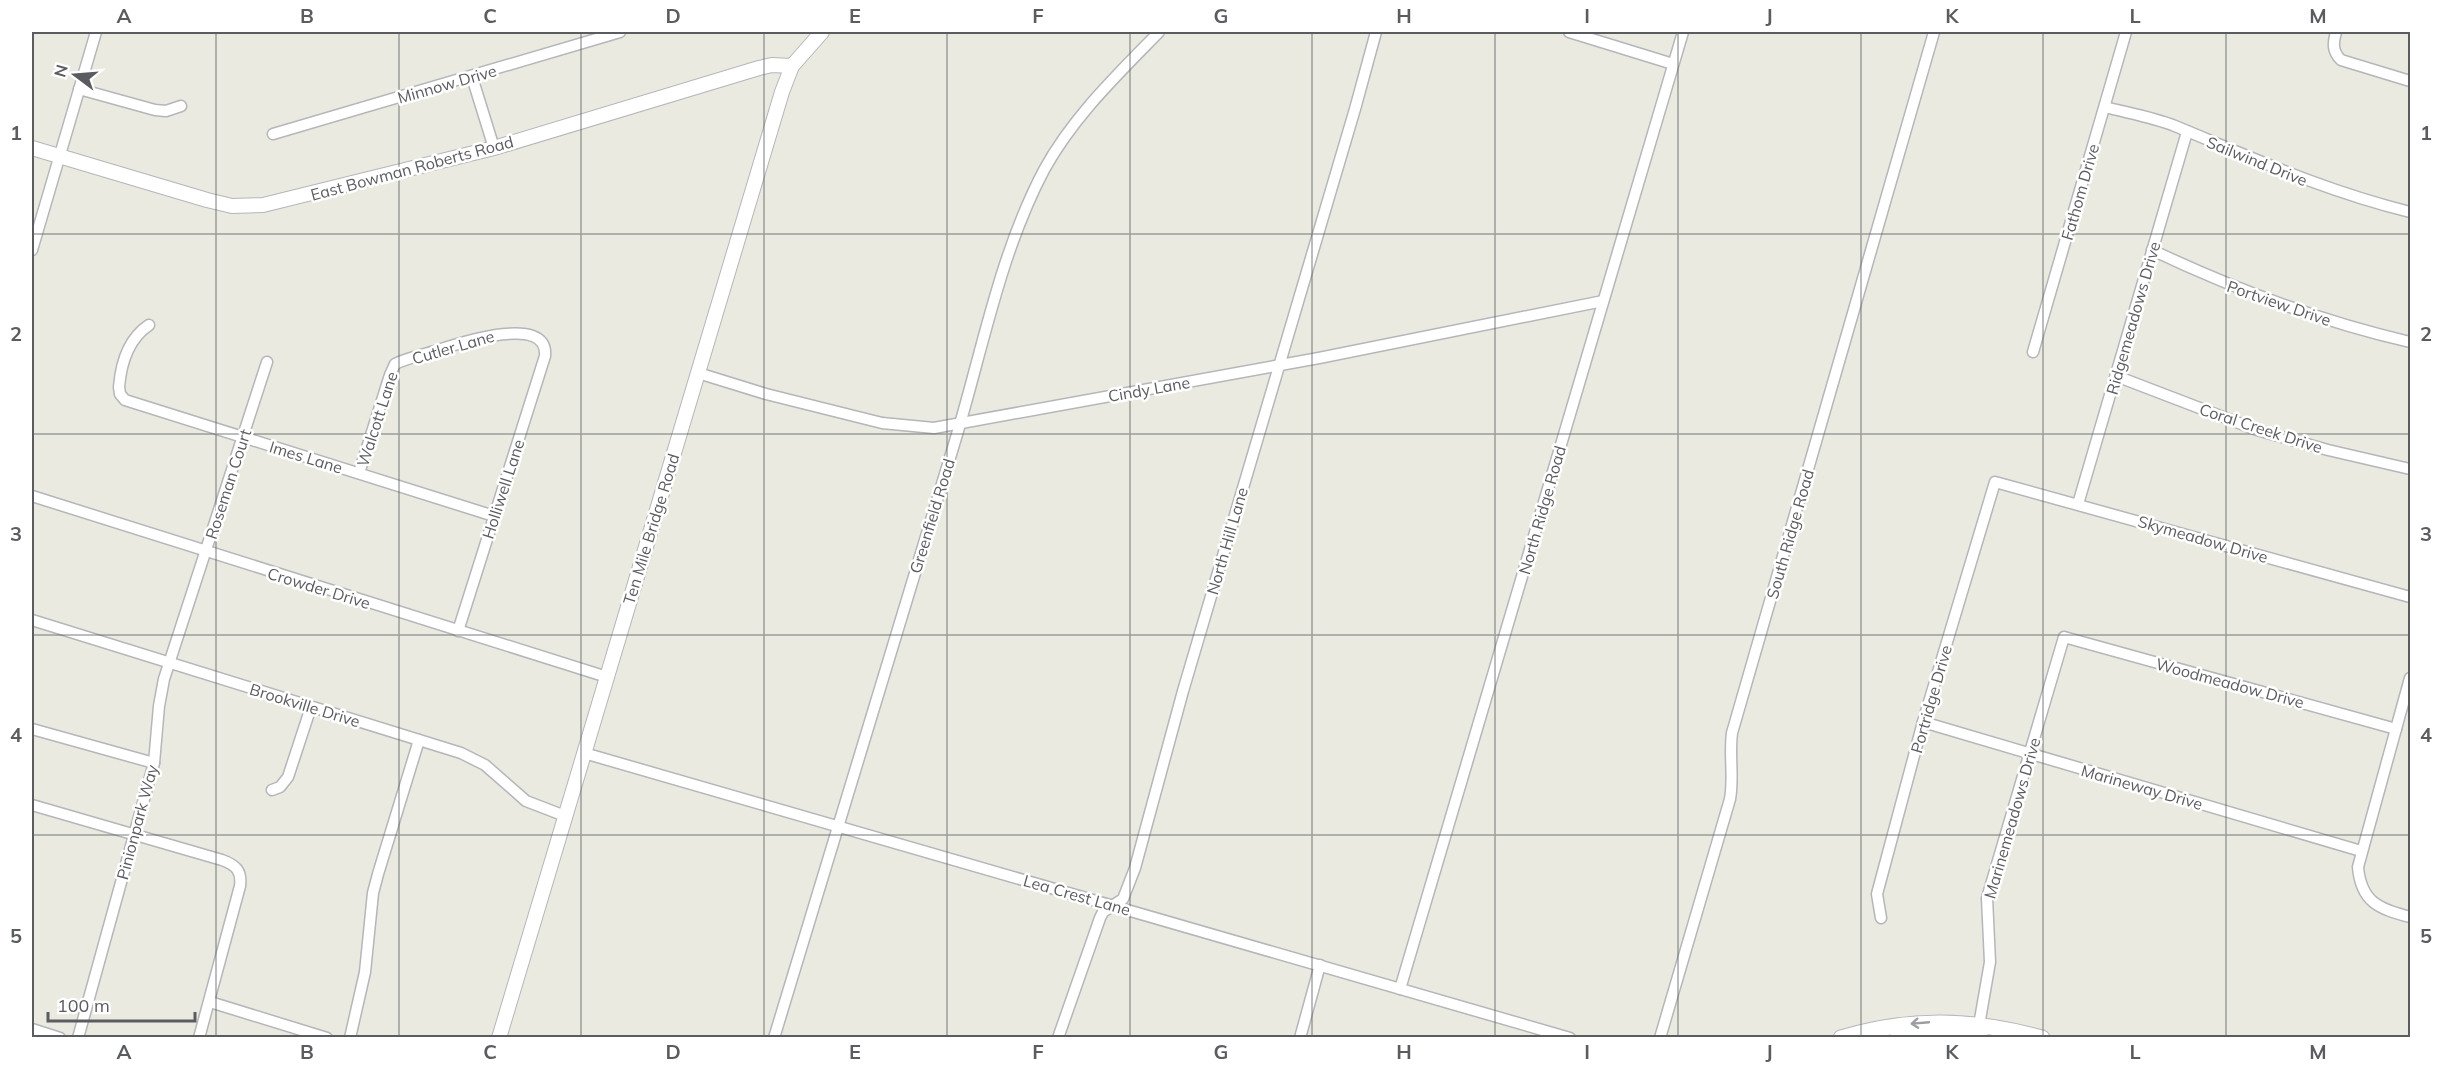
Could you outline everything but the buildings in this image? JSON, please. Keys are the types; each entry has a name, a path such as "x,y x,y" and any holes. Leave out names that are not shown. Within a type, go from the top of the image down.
{"main road":[{"path":"1841,1038 1899,1024 1935,1021 1979,1033"},
{"path":"1897,1038 1979,1033 2042,1038"}],"street":[{"path":"32,250 96,32"},
{"name":"Minnow Drive","path":"273,134 620,32"},
{"name":"Ten Mile Bridge Road","path":"499,1038 792,66 822,32"},
{"name":"Greenfield Road","path":"774,1038 1017,231 1044,171 1065,137 1085,111 1159,32"},
{"name":"North Hill Lane","path":"1058,1038 1100,918 1103,912 1124,900 1135,868 1183,691 1356,109 1376,32"},
{"path":"1569,32 1673,64"},
{"name":"North Ridge Road","path":"1400,989 1683,32"},
{"name":"South Ridge Road","path":"1660,1038 1730,799 1733,780 1732,733 1934,32"},
{"name":"Fathom Drive","path":"2033,352 2127,32"},
{"path":"2336,32 2335,54 2341,60 2410,81"},
{"name":"East Bowman Roberts Road","path":"32,148 207,200 232,206 262,205 494,148 765,67 792,66"},
{"path":"472,77 494,148"},
{"path":"79,89 155,110 166,111 181,106"},
{"name":"Sailwind Drive","path":"2104,107 2175,125 2187,132 2335,191 2410,212"},
{"name":"Ridgemeadows Drive","path":"2078,504 2187,132"},
{"name":"Portview Drive","path":"2152,250 2214,279 2283,306 2329,321 2410,342"},
{"name":"Cindy Lane","path":"698,373 766,394 882,423 934,428 1279,365 1603,301"},
{"name":"Imes Lane","path":"149,325 134,336 129,346 119,379 122,398 494,516"},
{"name":"Cutler Lane","path":"396,364 478,338 506,333 535,338 543,346"},
{"name":"Holliwell Lane","path":"458,631 544,356 543,346"},
{"name":"Roseman Court","path":"189,606 267,362"},
{"name":"Walcott Lane","path":"359,474 390,375 396,364"},
{"name":"Coral Creek Drive","path":"2116,376 2266,433 2377,463 2410,469"},
{"name":"Skymeadow Drive","path":"1995,482 2410,597"},
{"name":"Portridge Drive","path":"1881,918 1877,894 1923,722 1995,482"},
{"name":"Crowder Drive","path":"32,496 607,677"},
{"name":"Pinionpark Way","path":"78,1038 154,763 161,692 189,606"},
{"name":"Brookville Drive","path":"32,620 475,758 526,801 565,816"},
{"name":"Woodmeadow Drive","path":"2064,637 2396,729"},
{"name":"Marinemeadows Drive","path":"1979,1033 1990,963 1987,898 2064,637"},
{"path":"2409,916 2384,910 2363,892 2358,867 2410,678"},
{"path":"272,790 280,787 288,777 311,707"},
{"name":"Marineway Drive","path":"1923,722 2361,851"},
{"path":"32,729 154,763"},
{"path":"350,1038 365,972 376,883 419,740"},
{"name":"Lea Crest Lane","path":"584,753 1570,1038"},
{"path":"32,805 231,863 239,870 240,886 199,1038"},
{"path":"1300,1038 1320,965"},
{"path":"210,1002 327,1038"},
{"path":"32,1029 60,1038"}]}
